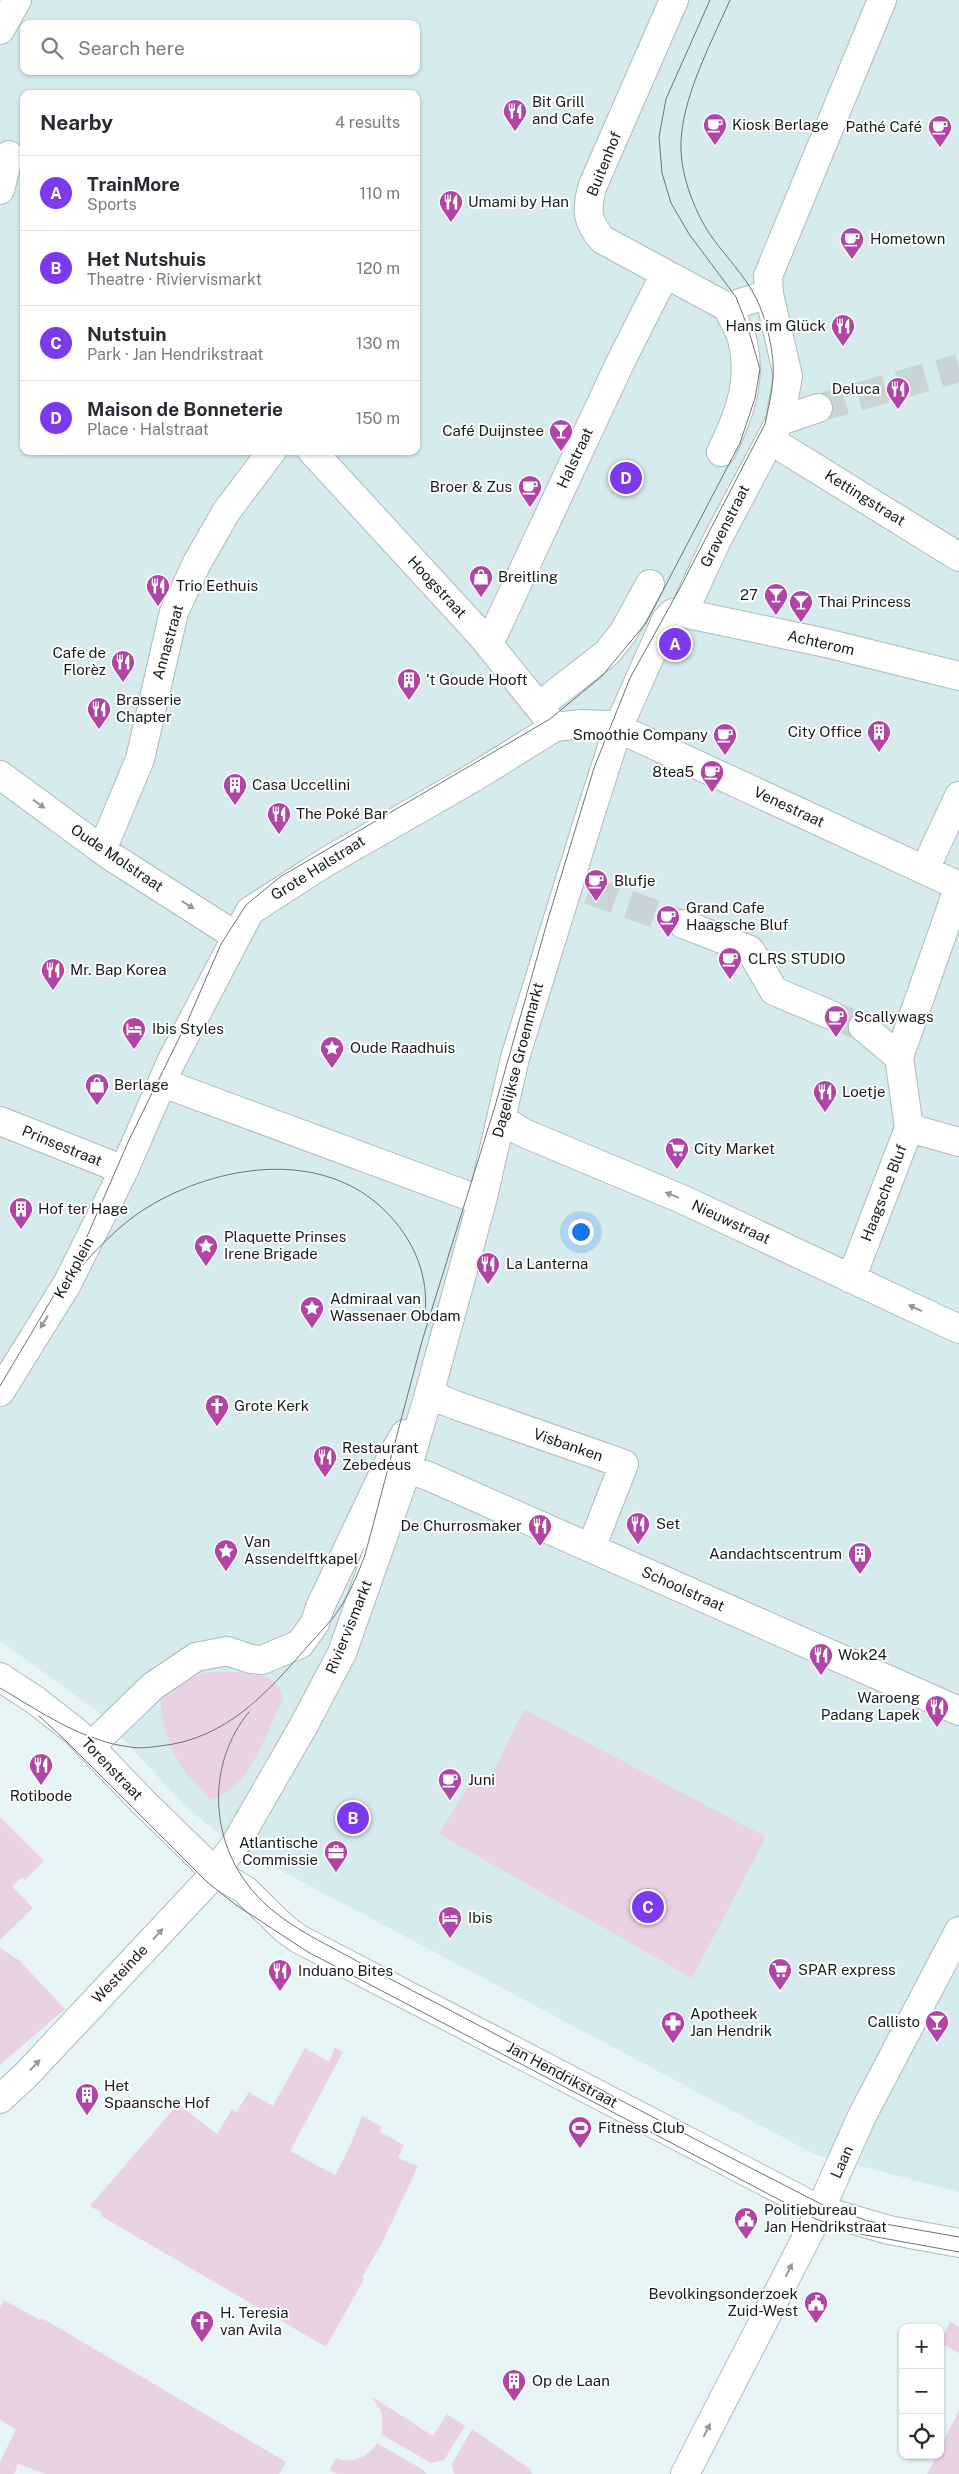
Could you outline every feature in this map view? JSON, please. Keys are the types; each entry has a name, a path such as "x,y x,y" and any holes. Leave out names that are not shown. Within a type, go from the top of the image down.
{"street":[{"path":"0,30 17,0"},
{"name":"Buitenhof","path":"674,0 593,185 587,214 594,231 603,240 727,307"},
{"path":"775,431 788,376 769,294 768,276 882,0"},
{"path":"0,190 11,158"},
{"name":"Halstraat","path":"489,644 620,363 665,274"},
{"path":"721,452 737,419 746,376 743,342 727,307 769,294"},
{"path":"775,431 818,408"},
{"name":"Kettingstraat","path":"775,431 959,557"},
{"name":"Gravenstraat","path":"683,613 717,540 775,431"},
{"name":"Annastraat","path":"102,850 140,759 174,612 226,512 269,455"},
{"name":"Hoogstraat","path":"316,455 489,644 547,716"},
{"path":"547,716 607,653 623,633 650,584"},
{"name":"Achterom","path":"683,613 826,643 959,676"},
{"name":"Dagelijkse Groenmarkt","path":"429,1394 482,1201 515,1058 579,888 618,728 666,620 673,614 683,613"},
{"path":"547,716 582,724 618,728"},
{"name":"Grote Halstraat","path":"236,936 250,911 326,862 410,812 476,776 547,716"},
{"name":"Venestraat","path":"618,728 959,886"},
{"name":"Oude Molstraat","path":"0,775 102,850 236,936"},
{"path":"925,869 959,796"},
{"path":"909,1128 899,1057 959,886"},
{"path":"683,924 750,950 774,991 831,1015"},
{"name":"Kerkplein","path":"0,1392 67,1284 124,1170 171,1062 236,936"},
{"path":"863,1027 899,1057"},
{"path":"163,1083 482,1201"},
{"name":"Nieuwstraat","path":"501,1119 524,1133 684,1200 959,1329"},
{"name":"Prinsestraat","path":"0,1121 124,1170"},
{"name":"Haagsche Bluf","path":"851,1279 909,1128 959,1142"},
{"path":"90,1747 154,1686 196,1657 227,1651 251,1659 262,1660 300,1644 315,1623 320,1607 392,1456 429,1394"},
{"name":"Riviervismarkt","path":"235,1845 304,1725 342,1653 407,1469 429,1394"},
{"name":"Visbanken","path":"429,1394 455,1406 624,1464 591,1548"},
{"name":"Schoolstraat","path":"407,1469 428,1476 959,1711"},
{"name":"Torenstraat","path":"0,1677 36,1700 76,1732 215,1872"},
{"name":"Westeinde","path":"0,2099 25,2076 215,1872 235,1845"},
{"name":"Jan Hendrikstraat","path":"215,1872 229,1894 266,1922 285,1929 299,1939 820,2210 889,2230 959,2243"},
{"name":"Laan","path":"685,2474 820,2210 862,2116 959,1931"}],"shaded area":[{"path":"0,0 959,0 959,2192 814,2154 263,1861 225,1838 187,1808 96,1710 0,1641"},
{"path":"208,1672 242,1672 265,1677 274,1682 280,1690 282,1701 255,1759 246,1773 224,1794 210,1799 179,1763 167,1739 161,1710 160,1692 193,1676"},
{"path":"524,1709 766,1837 692,1978 439,1834 476,1774 489,1781"},
{"path":"0,1817 44,1861 25,1880 22,1877 12,1886 33,1908 0,1940"},
{"path":"0,1948 19,1960 65,2009 0,2065"},
{"path":"305,2048 329,2062 335,2048 343,2052 290,2151 335,2175 350,2146 362,2116 382,2127 380,2132 404,2145 398,2158 418,2166 382,2243 362,2277 364,2279 326,2347 101,2216 102,2213 90,2206 178,2104 217,2134 232,2109 236,2112 249,2092 273,2106"},
{"path":"4,2300 40,2320 42,2318 286,2462 279,2474 47,2474 18,2464 14,2474 0,2474 0,2462 16,2429 0,2420 0,2307"},
{"path":"950,2322 959,2327 959,2353 944,2345 944,2335"},
{"path":"371,2396 433,2436 447,2414 465,2426 444,2460 431,2463 382,2435 382,2413"},
{"path":"959,2410 959,2474 927,2474 935,2459 944,2459 944,2440"},
{"path":"472,2429 530,2469 532,2474 454,2474 452,2464"},
{"path":"377,2443 425,2471 426,2474 337,2474 329,2470 336,2458 354,2460 360,2458 374,2448"}],"tunnel":[{"path":"818,408 959,368"},
{"path":"589,890 683,924"},
{"path":"831,1015 863,1027"}],"tram line":[{"path":"0,1386 82,1248 129,1140 188,1020 221,944 246,905 280,877 550,719 602,676 646,623 740,443 755,398 760,369 748,328 736,297 689,234 671,203 662,173 659,137 666,99 710,0"},
{"path":"0,1688 46,1716 95,1739 112,1744 142,1748 184,1742 225,1724 260,1697 335,1615 358,1573 365,1555 422,1341 495,1106 548,919 594,768 630,678 680,588 765,424 772,390 773,370 771,349 764,317 751,289 709,233 700,217 688,189 682,162 681,142 688,100 704,58 730,0"},
{"path":"67,1283 96,1250 117,1230 153,1204 182,1190 212,1179 244,1172 276,1169 308,1172 338,1180 366,1195 391,1217 407,1238 418,1262 425,1287 425,1314"},
{"path":"249,1712 236,1732 226,1753 220,1775 218,1798 220,1821 235,1865 248,1885 268,1907 292,1925 393,1980 823,2205 868,2221 959,2237"},
{"path":"39,1716 207,1882 236,1905 308,1952 816,2219 860,2234 959,2252"}],"place":[{"name":"Bit Grill and Cafe","path":"515,132"},
{"name":"Kiosk Berlage","path":"715,146"},
{"name":"Pathé Café","path":"940,148"},
{"name":"Umami by Han","path":"451,223"},
{"name":"Hometown","path":"852,260"},
{"name":"Hans im Glück","path":"843,347"},
{"name":"Deluca","path":"898,410"},
{"name":"Café Duijnstee","path":"561,452"},
{"name":"Maison de Bonneterie","path":"626,478"},
{"name":"Broer & Zus","path":"530,508"},
{"name":"Breitling","path":"481,598"},
{"name":"Trio Eethuis","path":"158,607"},
{"name":"27","path":"776,616"},
{"name":"Thai Princess","path":"801,623"},
{"name":"TrainMore","path":"675,644"},
{"name":"Cafe de Florèz","path":"123,683"},
{"name":"'t Goude Hooft","path":"409,701"},
{"name":"Brasserie Chapter","path":"99,730"},
{"name":"City Office","path":"879,753"},
{"name":"Smoothie Company","path":"725,756"},
{"name":"8tea5","path":"712,793"},
{"name":"Casa Uccellini","path":"235,806"},
{"name":"The Poké Bar","path":"279,835"},
{"name":"Blufje","path":"596,902"},
{"name":"Grand Cafe Haagsche Bluf","path":"668,938"},
{"name":"CLRS STUDIO","path":"730,980"},
{"name":"Mr. Bap Korea","path":"53,991"},
{"name":"Scallywags","path":"836,1038"},
{"name":"Ibis Styles","path":"134,1050"},
{"name":"Oude Raadhuis","path":"332,1069"},
{"name":"Berlage","path":"97,1106"},
{"name":"Loetje","path":"825,1113"},
{"name":"City Market","path":"677,1170"},
{"name":"Hof ter Hage","path":"21,1230"},
{"name":"Plaquette Prinses Irene Brigade","path":"206,1267"},
{"name":"La Lanterna","path":"488,1285"},
{"name":"Admiraal van Wassenaer Obdam","path":"312,1329"},
{"name":"Grote Kerk","path":"217,1427"},
{"name":"Restaurant Zebedeus","path":"325,1478"},
{"name":"Set","path":"638,1545"},
{"name":"De Churrosmaker","path":"540,1547"},
{"name":"Van Assendelftkapel","path":"226,1572"},
{"name":"Aandachtscentrum","path":"860,1575"},
{"name":"Wok24","path":"821,1676"},
{"name":"Waroeng Padang Lapek","path":"937,1728"},
{"name":"Rotibode","path":"41,1786"},
{"name":"Juni","path":"450,1801"},
{"name":"Het Nutshuis","path":"353,1818"},
{"name":"Atlantische Commissie","path":"336,1873"},
{"name":"Nutstuin","path":"648,1907"},
{"name":"Ibis","path":"450,1939"},
{"name":"SPAR express","path":"780,1991"},
{"name":"Induano Bites","path":"280,1992"},
{"name":"Callisto","path":"937,2043"},
{"name":"Apotheek Jan Hendrik","path":"673,2044"},
{"name":"Het Spaansche Hof","path":"87,2116"},
{"name":"Fitness Club","path":"580,2149"},
{"name":"Politiebureau Jan Hendrikstraat","path":"746,2240"},
{"name":"Bevolkingsonderzoek Zuid-West","path":"816,2324"},
{"name":"H. Teresia van Avila","path":"202,2343"},
{"name":"Op de Laan","path":"514,2402"}]}
